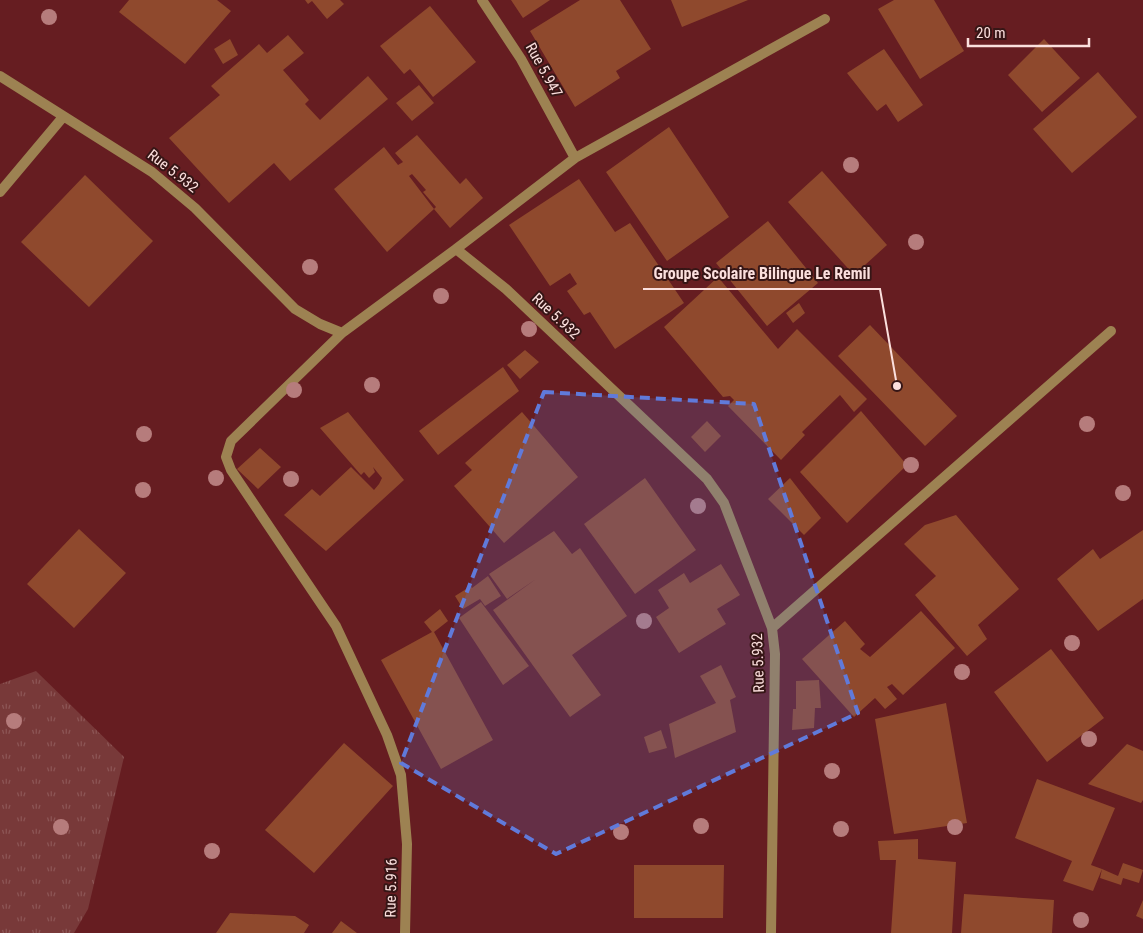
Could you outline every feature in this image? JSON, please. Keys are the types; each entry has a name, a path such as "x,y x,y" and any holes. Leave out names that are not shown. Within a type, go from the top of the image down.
{"street":[{"name":"Rue 5.947","path":"482,0 521,58 574,158"},
{"path":"342,333 456,249 574,158 825,19"},
{"name":"Rue 5.932","path":"0,76 152,172 195,208 295,309 320,324 342,333"},
{"path":"0,192 63,117"},
{"name":"Rue 5.932","path":"456,249 506,289 708,479 724,503 772,628 775,654 771,933"},
{"path":"772,628 1111,331"},
{"name":"Rue 5.916","path":"342,333 231,442 226,457 231,470 336,626 383,726 401,775 407,844 405,933"}],"highlighted area":[{"path":"544,392 754,404 858,713 556,854 401,763"}],"green space":[{"path":"36,671 124,757 88,909 74,933 0,933 0,684"}],"building":[{"path":"129,0 217,0 231,11 185,64 119,12"},
{"path":"305,0 340,0 344,4 327,19 312,1 308,4"},
{"path":"511,0 550,0 523,18"},
{"path":"580,0 620,0 651,49 616,71 620,78 575,107 530,31"},
{"path":"671,0 748,0 682,27"},
{"path":"894,0 934,0 964,51 920,79 878,9"},
{"path":"430,6 476,62 433,97 410,69 404,74 380,46"},
{"path":"288,35 304,53 283,70 309,100 305,104 320,120 368,76 388,99 290,181 274,163 229,203 169,138 220,95 211,86 259,44 267,53"},
{"path":"230,39 238,55 223,64 214,49"},
{"path":"1044,39 1080,78 1042,112 1008,75"},
{"path":"884,49 923,105 898,122 886,104 877,111 847,73"},
{"path":"1098,72 1137,117 1072,173 1033,129"},
{"path":"419,85 434,103 412,121 396,103"},
{"path":"669,127 729,217 667,261 606,172"},
{"path":"417,135 460,184 466,178 483,198 450,228 434,209 387,252 334,189 384,147 398,165 403,162 395,153","holes":["412,174 426,190 423,192 436,207 434,209 409,176"]},
{"path":"822,171 887,245 854,275 788,202"},
{"path":"85,175 153,241 89,307 21,242"},
{"path":"579,179 615,232 630,223 684,303 615,349 590,312 584,315 567,291 577,284 570,273 550,286 509,225"},
{"path":"768,221 818,283 767,326 716,263"},
{"path":"718,277 778,349 797,329 867,399 854,412 840,395 802,432 805,435 781,460 728,406 734,400 730,396 723,397 664,327"},
{"path":"799,303 805,313 793,323 786,313"},
{"path":"870,325 957,416 925,446 838,356"},
{"path":"525,350 539,362 520,379 507,365"},
{"path":"503,367 519,391 438,455 419,431"},
{"path":"861,411 907,465 847,523 800,472"},
{"path":"348,412 404,480 326,551 284,515 312,489 320,496 351,467 374,490 379,484 382,478 373,467 375,472 369,478 364,472 361,475 320,428"},
{"path":"522,412 578,477 504,543 454,486 472,470 465,463"},
{"path":"707,421 721,436 705,452 691,437"},
{"path":"260,448 281,467 258,489 237,469"},
{"path":"645,478 696,550 635,594 584,524"},
{"path":"790,478 821,518 804,535 768,499"},
{"path":"956,515 1019,589 978,625 987,639 967,656 915,595 936,576 904,544 925,525"},
{"path":"79,529 126,573 74,628 27,584"},
{"path":"1143,530 1143,599 1098,631 1057,579 1093,549 1100,559"},
{"path":"554,531 572,554 580,548 627,616 572,655 601,695 570,717 493,610 536,579 507,599 489,574"},
{"path":"721,564 740,595 717,609 726,624 679,653 656,617 669,608 658,590 684,573 690,583"},
{"path":"488,576 501,596 485,606 480,599 463,609 455,596 471,586 472,588"},
{"path":"481,602 529,666 503,685 459,618"},
{"path":"440,609 448,621 434,632 493,740 441,769 381,660 432,632 424,622"},
{"path":"921,611 955,648 903,695 892,684 887,687 897,699 885,709 875,698 854,717 802,659 845,621 865,644 860,649 870,657"},
{"path":"1051,649 1104,718 1047,762 994,692"},
{"path":"721,665 736,697 730,700 736,732 675,758 669,724 716,703 700,676"},
{"path":"819,680 821,708 815,708 814,728 792,730 793,709 796,709 796,681"},
{"path":"946,703 967,823 894,834 875,719"},
{"path":"661,730 667,748 649,753 644,737"},
{"path":"344,743 393,786 314,873 265,830"},
{"path":"1127,744 1143,751 1143,800 1141,803 1088,784"},
{"path":"1037,779 1115,808 1091,865 1102,869 1093,891 1063,881 1072,861 1015,838"},
{"path":"918,839 918,859 956,862 952,933 891,933 896,860 880,860 878,841"},
{"path":"1123,863 1143,870 1139,883 1123,878 1121,885 1100,878 1102,869 1118,876"},
{"path":"634,865 724,865 723,918 634,918"},
{"path":"964,894 1054,900 1052,933 961,933"},
{"path":"1143,900 1143,919 1136,916"},
{"path":"230,913 295,916 309,925 304,933 216,933"},
{"path":"341,921 357,933 332,933"}],"place":[{"name":"Groupe Scolaire Bilingue Le Remil","path":"897,386"}]}
